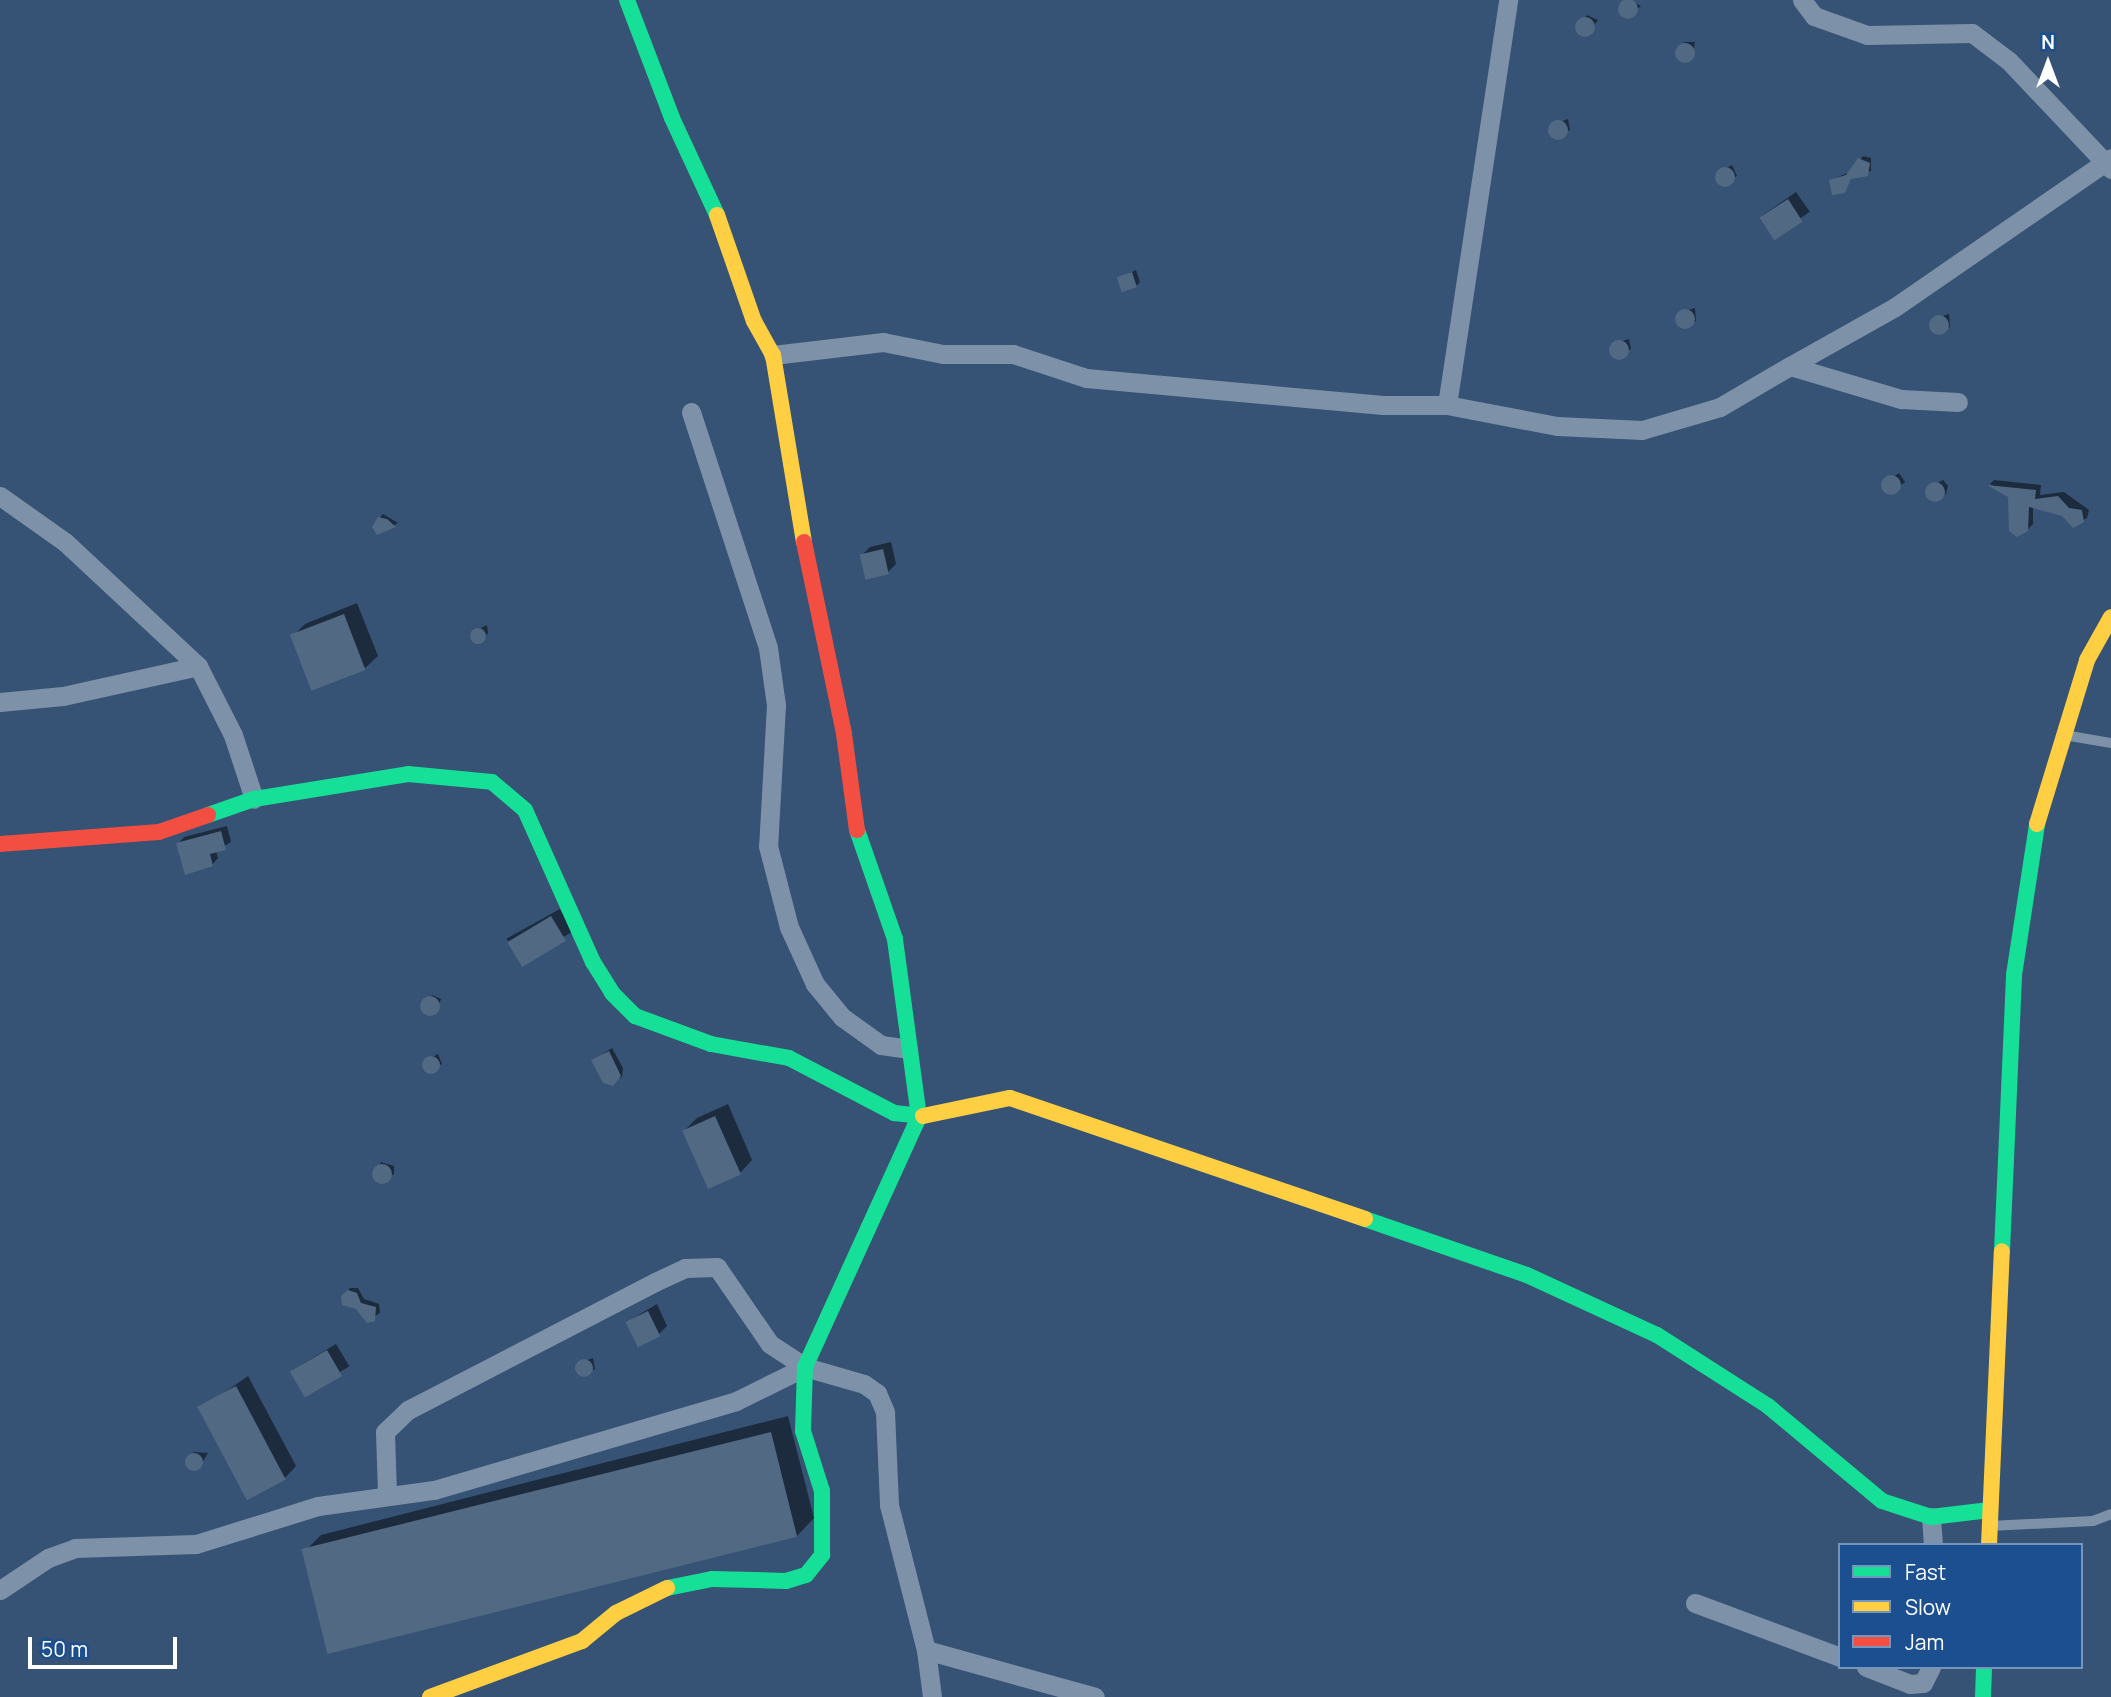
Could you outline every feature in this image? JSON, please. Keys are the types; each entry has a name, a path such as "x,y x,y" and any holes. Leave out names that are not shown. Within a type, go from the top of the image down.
{"street":[{"path":"430,1697 582,1641 616,1613 654,1591 712,1579 786,1581 806,1575 822,1555 825,1528 822,1491 803,1431 805,1367 919,1117 895,939 867,867 854,817 844,734 788,462 773,355 754,321 723,228 672,118 627,0"},
{"path":"1447,405 1508,0"},
{"path":"773,355 883,342 943,354 1013,354 1086,378 1383,405 1447,405 1557,426 1642,430 1720,407 1895,307 2109,164 2009,61 1972,33 1867,36 1814,16 1802,0"},
{"path":"1790,366 1901,399 1958,402"},
{"path":"691,412 768,648 776,705 768,846 789,927 815,984 842,1017 881,1045 908,1049"},
{"path":"0,496 65,542 198,666 233,734 254,799"},
{"path":"1989,1543 2014,975 2038,818 2060,734 2087,660 2111,617"},
{"path":"0,702 63,696 198,666"},
{"path":"0,844 159,832 254,799 408,774 492,782 525,810 593,962 612,993 635,1016 711,1044 789,1058 894,1113 919,1117 1010,1098 1527,1275 1657,1335 1768,1406 1881,1502 1931,1517 1990,1518"},
{"path":"387,1493 384,1447 393,1420 467,1375 685,1268 717,1267 770,1343 805,1367 864,1384 877,1393 886,1412 889,1505 926,1650 932,1697"},
{"path":"0,1590 48,1558 75,1548 196,1544 318,1506 387,1493 434,1490 737,1401 805,1367"},
{"path":"1931,1517 1933,1543"},
{"path":"1695,1603 1838,1656"},
{"path":"926,1650 1095,1697"},
{"path":"1871,1669 1910,1684 1923,1683 1930,1669"},
{"path":"1983,1697 1984,1669"}],"lane":[{"path":"2060,734 2111,743"},
{"path":"1990,1518 2093,1521 2111,1514"}],"building":[{"path":"1628,-1 1635,2 1638,9 1635,16 1628,19 1621,16 1618,9 1621,2"},
{"path":"1581,17 1589,17 1595,27 1589,37 1581,37 1575,31 1575,23"},
{"path":"1681,43 1689,43 1695,53 1689,63 1681,63 1675,57 1675,49"},
{"path":"1554,120 1562,120 1568,130 1562,140 1554,140 1548,134 1548,126"},
{"path":"1858,158 1870,163 1868,176 1851,179 1845,193 1832,195 1829,180 1846,175"},
{"path":"1721,167 1729,167 1735,177 1729,187 1721,187 1715,181 1715,173"},
{"path":"1788,199 1803,222 1774,240 1759,218"},
{"path":"1132,272 1137,287 1122,292 1117,277"},
{"path":"1681,309 1689,309 1695,319 1689,329 1681,329 1675,323 1675,315"},
{"path":"1935,315 1943,315 1949,325 1943,335 1935,335 1929,329 1929,321"},
{"path":"1615,340 1623,340 1629,350 1623,360 1615,360 1609,354 1609,346"},
{"path":"1887,475 1895,475 1901,485 1895,495 1887,495 1881,489 1881,481"},
{"path":"1931,482 1939,482 1945,492 1939,502 1931,502 1925,496 1925,488"},
{"path":"1987,485 2036,490 2035,499 2058,496 2069,508 2082,510 2084,522 2073,528 2062,516 2029,507 2028,531 2017,537 2009,531 2008,497"},
{"path":"378,517 387,519 396,527 377,535 372,527"},
{"path":"883,549 889,574 865,580 860,554"},
{"path":"344,614 366,670 311,691 290,635"},
{"path":"478,628 484,630 484,642 478,644 472,642 470,636 472,630"},
{"path":"221,831 226,850 210,854 213,866 185,875 176,843"},
{"path":"551,916 566,941 522,967 507,942"},
{"path":"430,996 437,999 440,1006 437,1013 430,1016 423,1013 420,1006 423,999"},
{"path":"609,1051 621,1076 613,1086 603,1083 591,1060"},
{"path":"431,1056 439,1061 440,1065 435,1073 431,1074 423,1069 422,1065 427,1057"},
{"path":"715,1116 741,1174 708,1189 682,1131"},
{"path":"382,1164 389,1167 392,1174 389,1181 382,1184 375,1181 372,1174 375,1167"},
{"path":"348,1290 357,1293 361,1303 376,1307 375,1321 367,1323 356,1309 342,1305 341,1296"},
{"path":"648,1311 660,1336 638,1347 626,1322"},
{"path":"327,1350 342,1376 305,1397 290,1372"},
{"path":"580,1359 588,1359 593,1368 591,1375 580,1377 575,1372 575,1364"},
{"path":"236,1386 286,1480 247,1500 197,1407"},
{"path":"771,1432 797,1537 328,1654 301,1549"},
{"path":"190,1453 198,1453 203,1462 201,1469 190,1471 185,1466 185,1458"}],"traffic: fast":[{"path":"627,0 672,118 717,215"},
{"path":"208,815 254,799 408,774 492,782 525,810 593,962 612,993 635,1016 711,1044 789,1058 894,1113 923,1116"},
{"path":"2002,1251 2014,975 2037,824"},
{"path":"667,1588 712,1579 786,1581 806,1575 822,1555 822,1491 803,1431 805,1367 919,1117 895,939 857,830"},
{"path":"1365,1219 1527,1275 1657,1335 1768,1406 1882,1501 1931,1517 1990,1510"},
{"path":"1983,1697 1984,1669"}],"traffic: slow":[{"path":"717,215 754,321 773,355 804,542"},
{"path":"2037,824 2087,660 2111,617"},
{"path":"923,1116 1010,1098 1365,1219"},
{"path":"1989,1543 2002,1251"},
{"path":"430,1697 582,1641 616,1613 667,1588"}],"traffic: jam":[{"path":"804,542 844,734 857,830"},
{"path":"0,844 159,832 208,815"}]}
